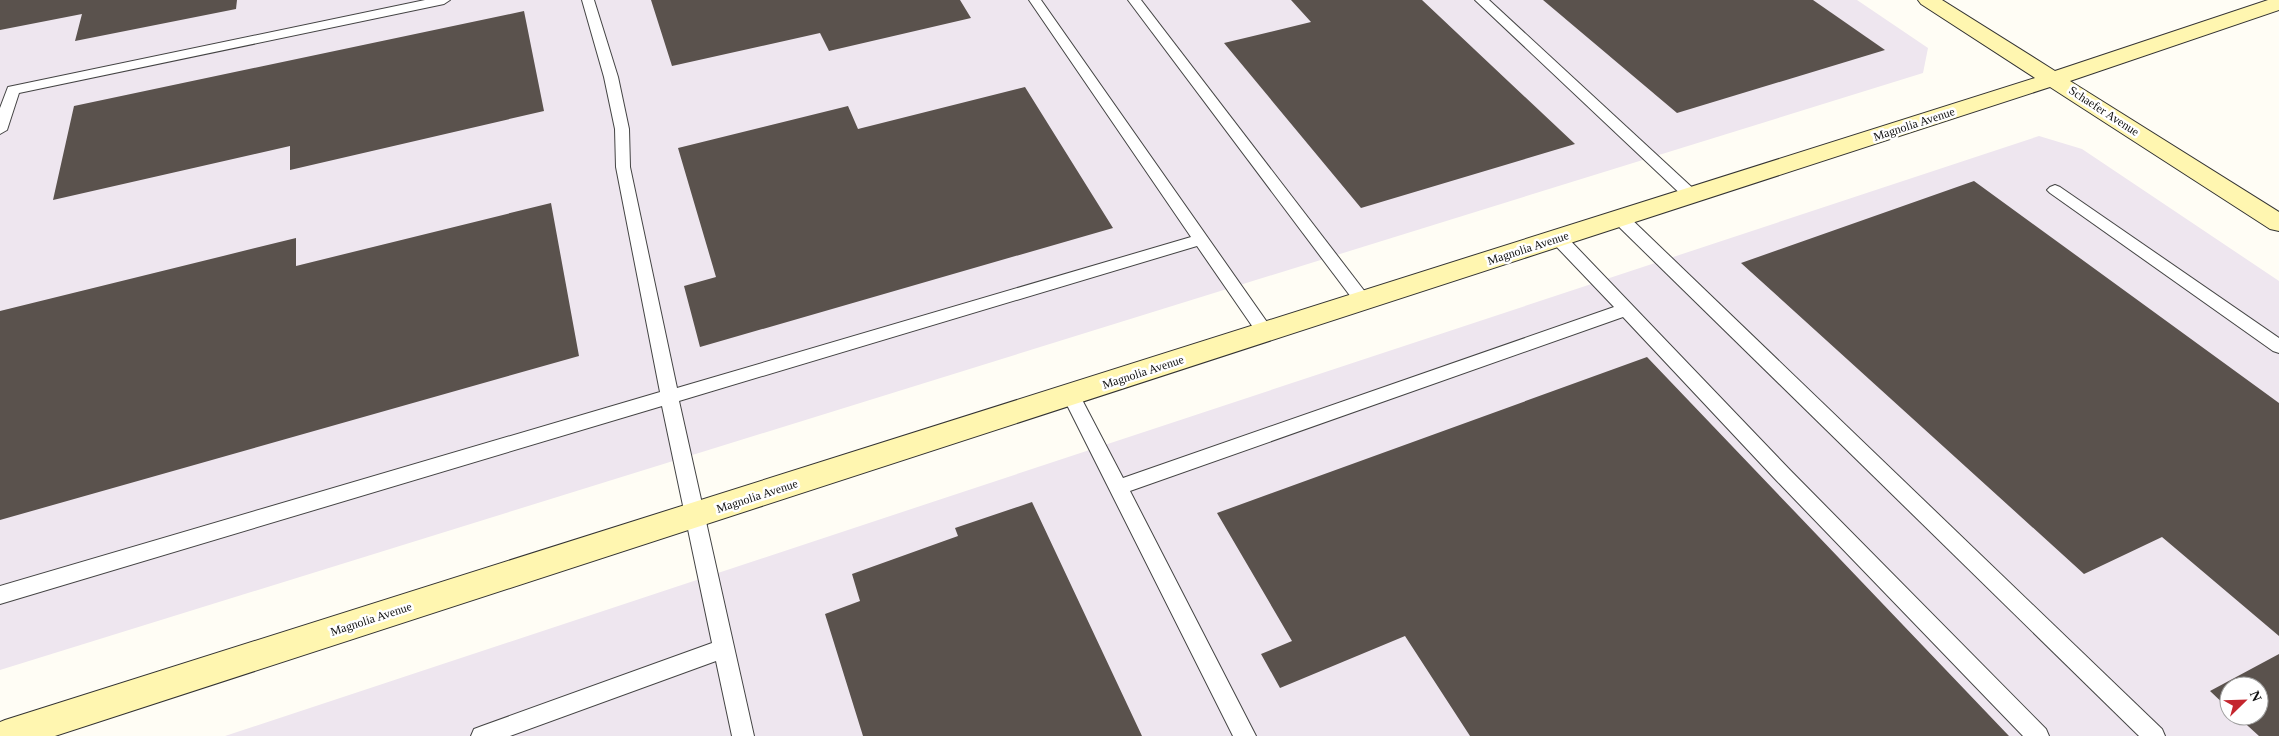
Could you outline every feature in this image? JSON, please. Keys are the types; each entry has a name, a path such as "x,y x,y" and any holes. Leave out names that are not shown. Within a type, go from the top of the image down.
{"street":[{"name":"Schaefer Avenue","path":"1928,0 2279,223"},
{"name":"Magnolia Avenue","path":"5,736 1692,196 2054,79 2279,3"}],"lane":[{"path":"0,130 7,88 444,0"},
{"path":"588,0 613,86 622,129 624,167 669,397 743,736"},
{"path":"1035,0 1265,332"},
{"path":"1134,0 1363,301"},
{"path":"1481,0 1692,196"},
{"path":"2055,190 2279,347"},
{"path":"1620,218 2154,736"},
{"path":"1558,238 1790,482 2038,736"},
{"path":"0,595 1201,239"},
{"path":"1118,487 1626,309"},
{"path":"1071,395 1245,736"},
{"path":"482,736 724,648"}],"shaded area":[{"path":"0,0 1857,0 1928,48 1923,73 0,670"},
{"path":"2039,136 2082,149 2279,281 2279,736 225,736"}],"building":[{"path":"0,0 237,0 236,9 75,41 82,14 0,30"},
{"path":"651,0 960,0 971,18 829,51 820,33 672,66"},
{"path":"1291,0 1422,0 1575,144 1361,208 1224,43 1311,22"},
{"path":"1543,0 1813,0 1885,50 1677,113"},
{"path":"524,11 544,111 290,170 290,146 53,200 74,106"},
{"path":"1025,87 1113,228 700,347 684,286 716,277 678,148 848,106 858,129"},
{"path":"1974,181 2279,403 2279,636 2162,537 2084,574 1741,263"},
{"path":"551,203 579,356 0,520 0,311 296,238 296,266"},
{"path":"1647,357 2009,736 1470,736 1405,636 1280,688 1261,654 1292,641 1217,513"},
{"path":"1032,502 1142,736 863,736 825,614 860,601 852,574 958,536 955,528"},
{"path":"2279,654 2279,736 2259,736 2248,726 2269,726 2269,676 2238,676"},
{"path":"2219,686 2219,700 2210,691"}]}
